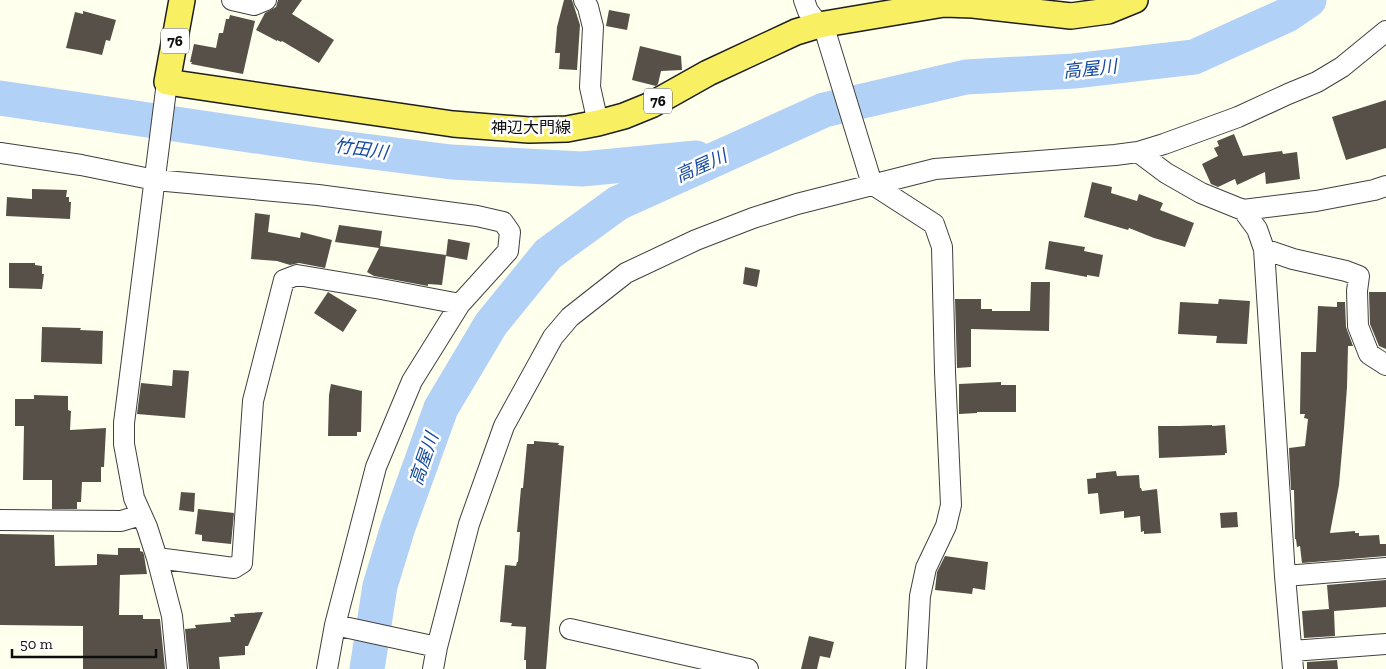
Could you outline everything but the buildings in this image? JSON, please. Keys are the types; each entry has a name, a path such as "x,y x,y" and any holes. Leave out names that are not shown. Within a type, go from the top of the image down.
{"main road":[{"name":"76","path":"167,87 182,0"},
{"name":"神辺大門線","path":"167,87 453,124 529,130 567,129 598,124 651,105 708,73 788,36 944,4 973,5 1070,16 1108,11 1135,0"}],"street":[{"path":"232,0 254,5 266,0"},
{"path":"584,0 588,7 593,27 590,86 598,124"},
{"path":"804,0 808,11 822,30 871,182 934,224 942,247 951,505 946,526 926,568 920,596 916,669"},
{"path":"433,669 430,645 469,524 504,426 554,337 570,317 626,273 696,240 753,218 871,182 935,169 1138,152 1164,144 1238,117 1317,82 1342,67 1386,31"},
{"path":"167,87 124,423 124,444 134,498 147,527 157,558 172,616 177,669"},
{"path":"1138,152 1166,173 1201,193 1243,210 1316,201 1386,186"},
{"path":"0,153 155,176 477,216 503,222 510,232 508,250 460,304 412,381 376,467 327,669"},
{"path":"1243,210 1257,229 1264,249 1292,660 1386,644"},
{"path":"1264,249 1293,259 1346,271 1359,276 1357,291 1358,326 1369,354 1386,365"},
{"path":"157,558 234,568 242,562 253,401 284,280 297,275 460,304"},
{"path":"0,520 121,521 141,515"},
{"path":"1285,576 1386,568"},
{"path":"338,626 430,645"},
{"path":"570,629 748,669"}],"waterway":[{"name":"高屋川","path":"367,669 380,586 398,527 441,408 491,324 548,254 618,203 824,110 966,77 1074,71 1194,57 1287,15 1309,0"},
{"name":"竹田川","path":"0,98 317,145 451,162 582,169 696,158"}]}
